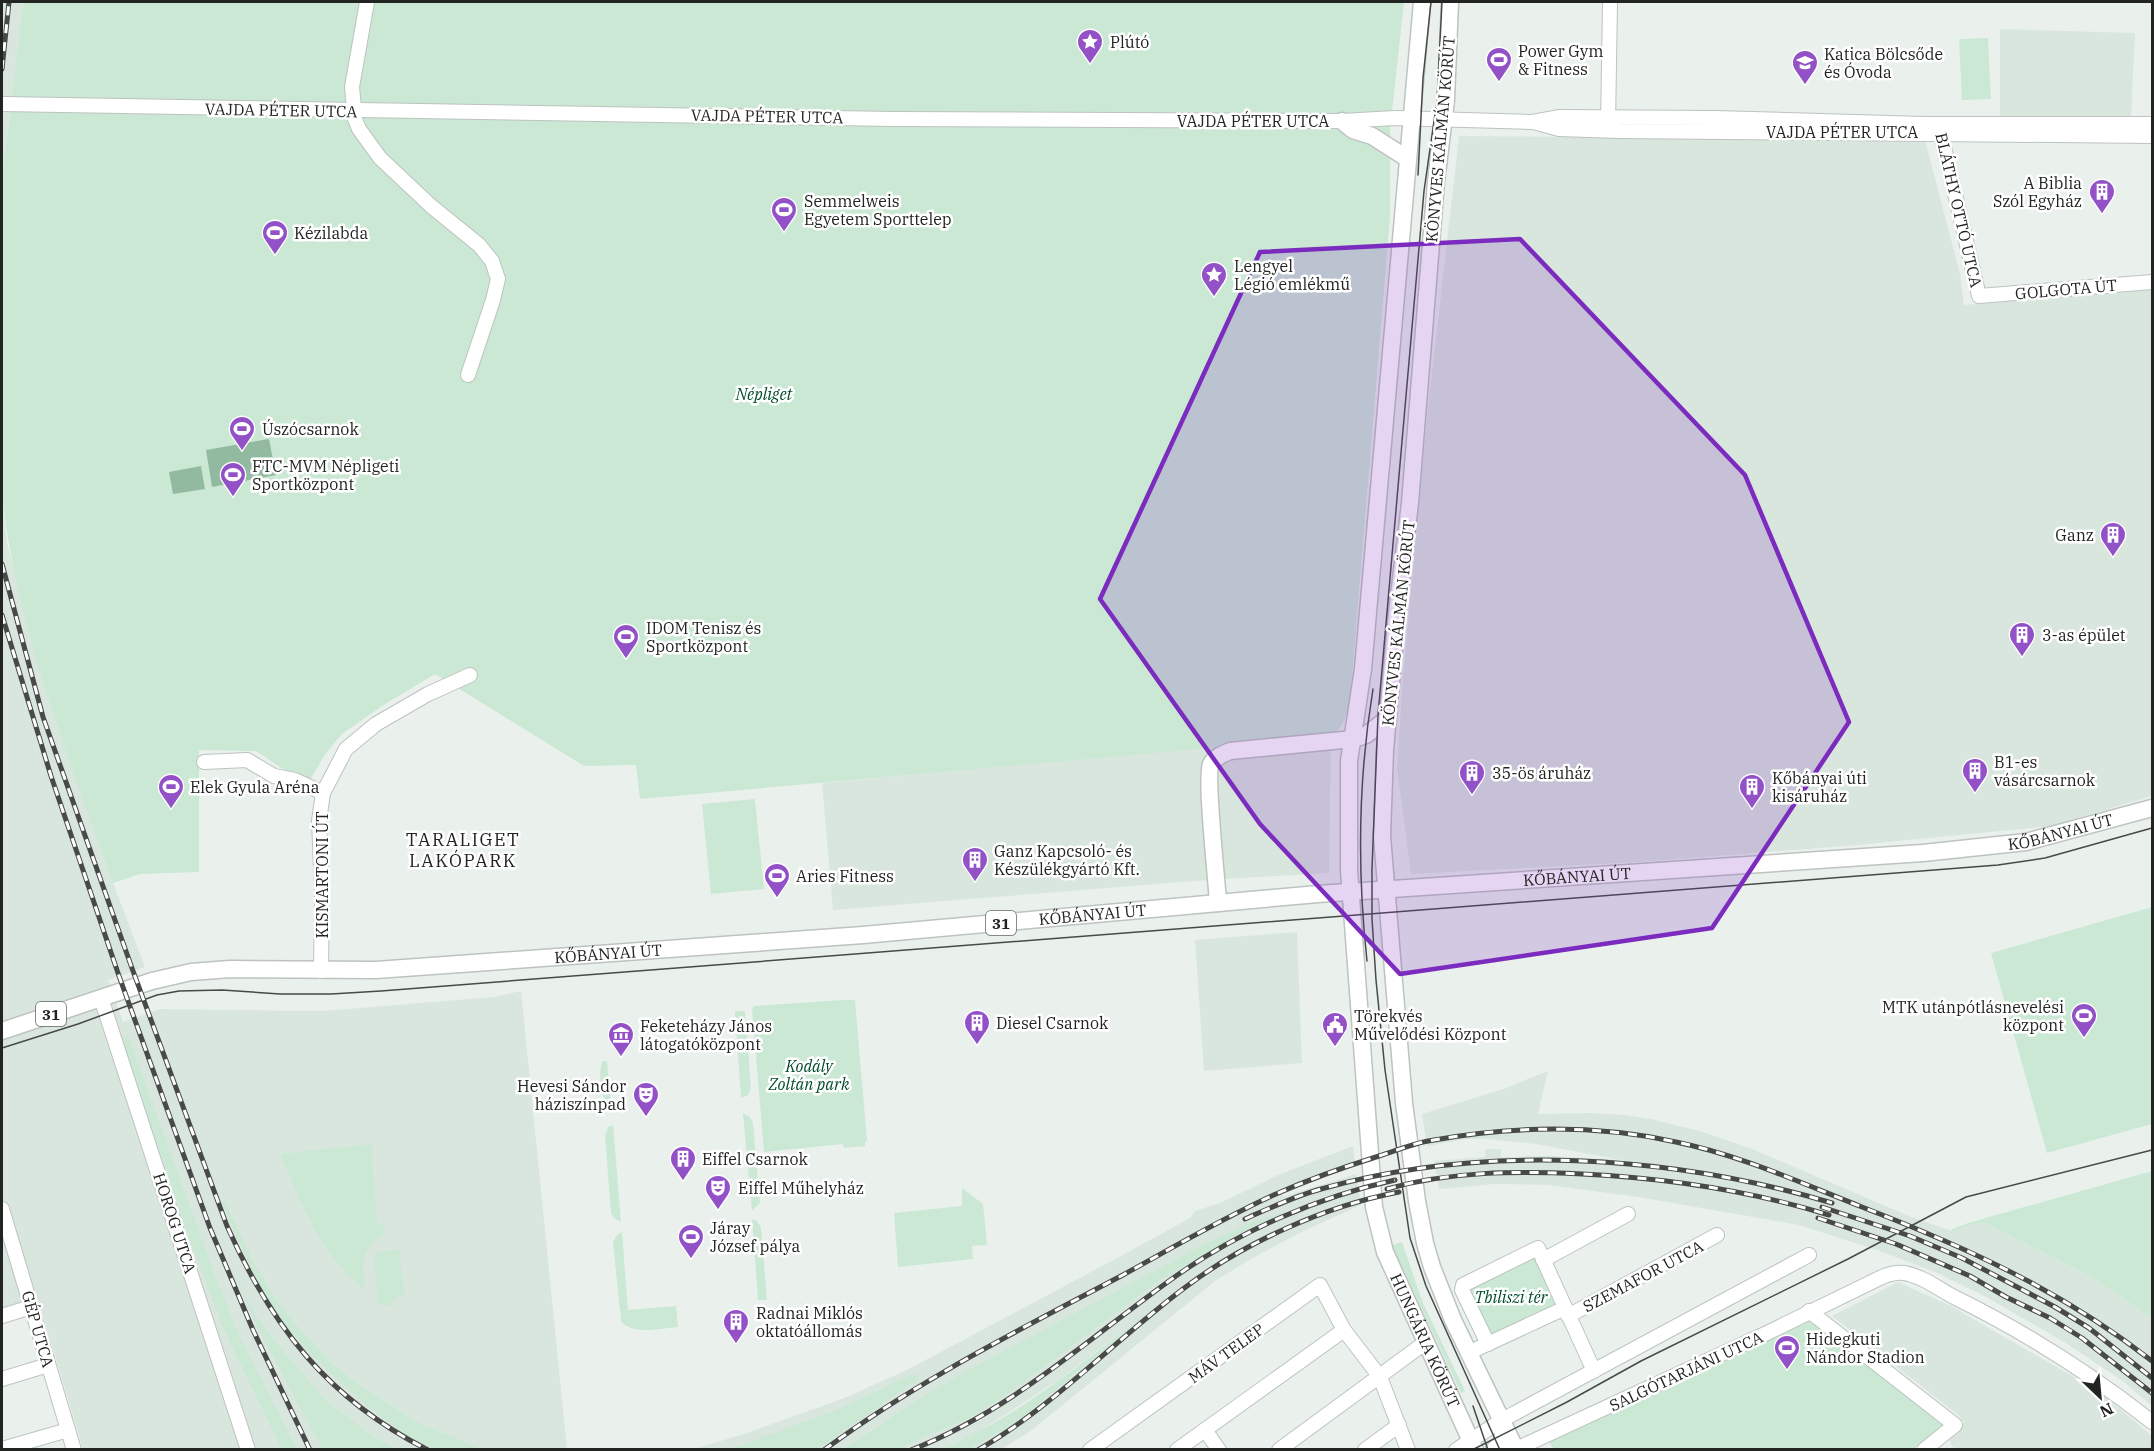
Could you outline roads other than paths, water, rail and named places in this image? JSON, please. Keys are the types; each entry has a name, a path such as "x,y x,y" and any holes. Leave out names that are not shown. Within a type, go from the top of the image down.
{"main road":[{"name":"KÖNYVES KÁLMÁN KÖRÚT","path":"1379,1231 1374,1207 1350,892 1349,761 1364,658 1422,2"},
{"name":"KÖNYVES KÁLMÁN KÖRÚT","path":"1425,1244 1404,1103 1382,828 1397,613 1410,502 1436,182 1444,120 1450,2"},
{"path":"1342,121 1353,130 1372,136 1408,159"},
{"path":"1218,903 1210,801 1209,769 1212,762 1222,754 1230,752 1353,739 1366,735 1388,718"},
{"name":"KŐBÁNYAI ÚT","path":"2,1030 152,981 191,972 230,969 376,970 830,937 1350,892 1530,881 1770,862 1923,854 2042,839 2152,808"},
{"name":"HUNGÁRIA KÖRÚT","path":"1379,1231 1385,1252 1476,1446"},
{"name":"HUNGÁRIA KÖRÚT","path":"1425,1244 1443,1296 1468,1353 1515,1449"},
{"path":"1494,1449 1503,1442 1503,1422"},
{"path":"1502,1449 1505,1439 1503,1422"}],"street":[{"path":"367,2 352,87 354,111 359,129 373,151 431,206 479,245 492,261 498,279 468,375"},
{"path":"1608,124 1610,2"},
{"name":"VAJDA PÉTER UTCA","path":"2,104 915,119 1342,121 1411,119 1532,122 1559,129 1608,124 1940,128 2152,136"},
{"name":"VAJDA PÉTER UTCA","path":"1940,128 2152,124"},
{"name":"BLÁTHY OTTÓ UTCA","path":"1940,128 1979,296"},
{"name":"GOLGOTA ÚT","path":"1979,296 2152,282"},
{"name":"KISMARTONI ÚT","path":"321,971 322,893 319,821 323,793 346,749 376,724 428,694 470,675"},
{"path":"204,762 248,760 274,776 295,780 323,793"},
{"name":"HOROG UTCA","path":"101,998 248,1449"},
{"name":"GÉP UTCA","path":"2,1209 74,1449"},
{"path":"1543,1260 1628,1214"},
{"name":"SZEMAFOR UTCA","path":"1567,1312 1717,1235"},
{"path":"1488,1344 1462,1290 1463,1285 1538,1248 1594,1371"},
{"path":"1456,1449 1476,1446 1503,1422 1809,1255"},
{"name":"SALGÓTARJÁNI UTCA","path":"1515,1449 1882,1277 1898,1273 1914,1276 1987,1313 2058,1354 2152,1422"},
{"name":"MÁV TELEP","path":"1090,1449 1320,1285 1344,1330 1380,1377 1408,1449"},
{"path":"2,1316 31,1307"},
{"path":"1809,1311 1955,1425 1924,1449"},
{"path":"1468,1353 1567,1312"},
{"path":"1177,1449 1344,1330"},
{"path":"1279,1449 1426,1342"},
{"path":"2,1379 48,1365"},
{"path":"1365,1449 1399,1425"},
{"path":"2,1449 68,1430"},
{"path":"1205,1430 1219,1449"},
{"name":"SALGÓTARJÁNI UTCA","path":"1526,1449 1540,1439"}],"tram line":[{"path":"1418,175 1423,78 1431,2"},
{"path":"1442,2 1437,100 1424,191 1378,715 1372,919 1385,1070 1410,1238 1426,1286 1500,1450"},
{"path":"1367,961 1362,892 1361,825 1364,757 1373,689"},
{"path":"2,1048 78,1024 157,995 179,991 222,990 280,994 381,991 1998,865 2045,858 2152,828"},
{"path":"1472,1450 1641,1361 1848,1259 1966,1197 2152,1150"},
{"path":"1473,1406 1488,1450"}],"railway":[{"path":"2,69 9,2"},
{"path":"2,564 43,717 133,971 227,1226 244,1263 284,1328 332,1383 392,1430 428,1450"},
{"path":"2,615 51,776 119,976 210,1228 253,1330 310,1450"},
{"path":"824,1450 895,1401 969,1357 1256,1203 1340,1169 1422,1142 1490,1132 1552,1129 1645,1136 1723,1154 1770,1170 1977,1255 2084,1313 2152,1361"},
{"path":"1245,1219 1311,1192 1383,1174 1447,1165 1512,1161 1577,1161 1643,1165 1707,1174 1771,1187 1832,1203"},
{"path":"1387,1189 1435,1179 1484,1174 1582,1174 1675,1182 1737,1192 1829,1215"},
{"path":"911,1450 948,1434 1016,1394 1176,1276 1226,1244 1309,1206 1395,1180"},
{"path":"978,1450 1032,1414 1157,1309 1206,1272 1232,1256 1314,1217 1371,1198 1399,1192"},
{"path":"1822,1207 1910,1236 1962,1258 2055,1307 2089,1328 2152,1378"},
{"path":"1818,1218 1896,1244 1970,1276 2006,1297 2050,1318 2082,1338 2152,1393"}],"place":[{"name":"Plútó","path":"1090,65"},
{"name":"Power Gym & Fitness","path":"1499,83"},
{"name":"Katica Bölcsőde és Óvoda","path":"1805,86"},
{"name":"A Biblia Szól Egyház","path":"2102,215"},
{"name":"Semmelweis Egyetem Sporttelep","path":"784,233"},
{"name":"Kézilabda","path":"275,256"},
{"name":"Lengyel Légió emlékmű","path":"1214,298"},
{"name":"Úszócsarnok","path":"242,452"},
{"name":"FTC-MVM Népligeti Sportközpont","path":"233,498"},
{"name":"Ganz","path":"2113,558"},
{"name":"3-as épület","path":"2022,658"},
{"name":"IDOM Tenisz és Sportközpont","path":"626,660"},
{"name":"B1-es vásárcsarnok","path":"1975,794"},
{"name":"35-ös áruház","path":"1472,796"},
{"name":"Elek Gyula Aréna","path":"171,810"},
{"name":"Kőbányai úti kisáruház","path":"1752,810"},
{"name":"Ganz Kapcsoló- és Készülékgyártó Kft.","path":"975,883"},
{"name":"Aries Fitness","path":"777,899"},
{"name":"MTK utánpótlásnevelési központ","path":"2084,1039"},
{"name":"Diesel Csarnok","path":"977,1046"},
{"name":"Törekvés Művelődési Központ","path":"1335,1048"},
{"name":"Feketeházy János látogatóközpont","path":"621,1058"},
{"name":"Hevesi Sándor háziszínpad","path":"646,1118"},
{"name":"Eiffel Csarnok","path":"683,1182"},
{"name":"Eiffel Műhelyház","path":"718,1211"},
{"name":"Járay József pálya","path":"691,1260"},
{"name":"Radnai Miklós oktatóállomás","path":"736,1345"},
{"name":"Hidegkuti Nándor Stadion","path":"1787,1371"}],"district":[{"name":"TARALIGET LAKÓPARK","path":"463,849"}],"park label":[{"name":"Népliget","path":"764,394"},
{"name":"Kodály Zoltán park","path":"809,1075"},
{"name":"Tbiliszi tér","path":"1511,1297"}]}
